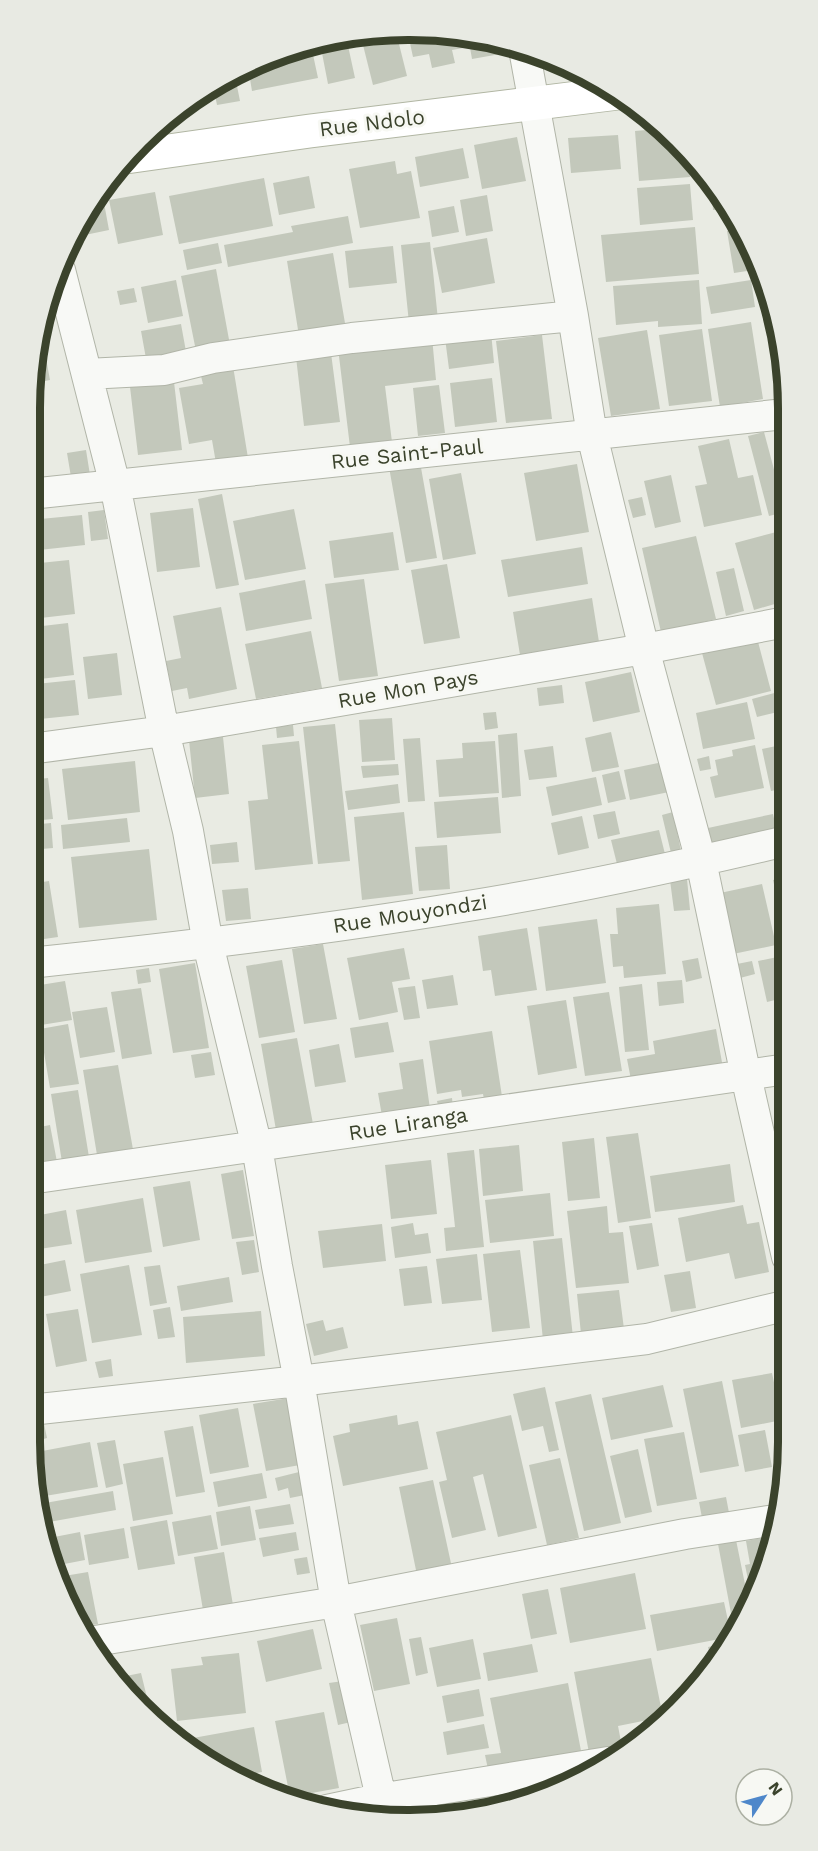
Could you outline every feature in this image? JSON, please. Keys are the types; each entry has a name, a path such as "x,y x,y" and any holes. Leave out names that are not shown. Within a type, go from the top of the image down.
{"main road":[{"name":"Rue Ndolo","path":"142,155 601,95"}],"street":[{"path":"526,60 573,316 592,435 644,649 701,861 746,1076 778,1214"},
{"path":"63,283 115,485 164,731 188,831 208,944 257,1147 336,1602 382,1807 581,1767"},
{"path":"87,374 164,370 213,358 352,338 573,316"},
{"name":"Rue Saint-Paul","path":"41,493 778,415"},
{"name":"Rue Mon Pays","path":"41,747 164,731 644,649 778,624"},
{"name":"Rue Mouyondzi","path":"41,962 208,944 463,907 701,861 778,843"},
{"name":"Rue Liranga","path":"41,1177 778,1071"},
{"path":"41,1409 299,1381 647,1339 778,1307"},
{"path":"99,1640 336,1602 685,1534 768,1521"}],"building":[{"path":"398,40 407,76 373,85 363,44"},
{"path":"409,40 463,45 463,48 452,50 455,63 432,68 429,54 413,57"},
{"path":"348,46 355,78 328,84 322,51"},
{"path":"470,46 505,53 472,59"},
{"path":"313,53 318,78 252,91 250,77"},
{"path":"237,84 240,101 217,105 215,96"},
{"path":"649,130 652,132 686,166 690,177 639,181 635,131"},
{"path":"618,135 621,169 571,173 568,138"},
{"path":"517,137 526,181 482,189 474,145"},
{"path":"463,148 469,178 420,187 415,157"},
{"path":"395,161 397,174 411,171 420,218 360,228 349,169"},
{"path":"309,176 315,208 279,215 273,183"},
{"path":"264,178 273,226 179,244 169,196"},
{"path":"690,184 693,220 640,225 637,188"},
{"path":"155,192 163,235 118,244 109,200"},
{"path":"487,195 493,231 466,236 460,200"},
{"path":"712,200 718,210 713,210"},
{"path":"104,203 109,230 85,235 90,225"},
{"path":"454,206 459,232 432,237 428,211"},
{"path":"348,216 353,243 228,267 224,245 293,232 291,226"},
{"path":"695,227 699,274 606,282 601,235"},
{"path":"731,230 750,271 734,273 727,231"},
{"path":"487,238 495,283 442,293 433,248"},
{"path":"430,242 438,320 409,323 401,245"},
{"path":"218,243 222,263 187,270 183,250"},
{"path":"393,246 397,283 349,288 345,251"},
{"path":"333,253 346,329 299,336 287,261"},
{"path":"216,269 230,345 196,351 181,276"},
{"path":"176,280 183,316 148,323 141,287"},
{"path":"699,280 702,324 658,327 658,321 616,325 613,286"},
{"path":"751,280 755,307 711,314 706,287"},
{"path":"134,288 137,302 120,305 117,291"},
{"path":"751,322 763,399 720,407 708,329"},
{"path":"181,324 187,357 147,364 141,331"},
{"path":"702,329 712,401 669,406 659,335"},
{"path":"647,330 660,409 611,416 598,338"},
{"path":"491,332 494,363 449,369 445,338"},
{"path":"542,335 552,419 506,423 496,341"},
{"path":"432,337 436,380 385,386 392,442 350,447 338,348"},
{"path":"331,353 340,422 304,426 296,357"},
{"path":"45,354 50,380 41,382"},
{"path":"233,366 248,458 216,463 212,440 189,444 179,388 203,384 200,372"},
{"path":"492,378 497,422 455,427 450,383"},
{"path":"174,382 182,450 138,455 130,387"},
{"path":"439,385 445,433 418,436 413,388"},
{"path":"764,432 778,484 778,514 769,516 748,436"},
{"path":"729,439 738,478 753,475 762,515 704,527 695,486 707,484 698,446"},
{"path":"86,450 90,475 71,477 67,453"},
{"path":"420,462 437,558 406,563 389,467"},
{"path":"577,464 589,532 536,541 524,473"},
{"path":"461,473 476,554 443,560 429,479"},
{"path":"671,475 681,522 655,528 644,481"},
{"path":"222,494 239,585 216,589 198,499"},
{"path":"642,497 646,515 633,518 628,500"},
{"path":"193,508 200,567 157,572 150,513"},
{"path":"294,509 306,569 245,580 233,521"},
{"path":"104,510 108,539 91,541 88,512"},
{"path":"82,515 85,545 41,550 41,519"},
{"path":"393,532 399,570 334,578 329,541"},
{"path":"778,532 778,603 754,610 735,543"},
{"path":"696,536 716,619 661,632 642,548"},
{"path":"582,547 588,584 508,597 501,560"},
{"path":"69,560 75,614 41,618 41,563"},
{"path":"447,564 460,638 424,644 411,570"},
{"path":"734,568 744,611 726,616 716,572"},
{"path":"364,579 378,676 339,681 325,584"},
{"path":"305,580 312,619 246,631 239,593"},
{"path":"592,598 599,642 520,655 513,612"},
{"path":"221,607 237,689 189,699 187,688 172,691 166,661 181,658 173,616"},
{"path":"68,623 74,675 41,679 41,626"},
{"path":"311,631 322,688 256,699 245,644"},
{"path":"757,638 771,691 716,705 702,653"},
{"path":"117,653 122,695 88,699 83,657"},
{"path":"631,672 640,712 593,722 585,682"},
{"path":"75,680 79,715 41,719 41,683"},
{"path":"562,685 564,703 539,706 537,688"},
{"path":"778,692 778,712 757,717 752,699"},
{"path":"747,702 755,739 703,749 696,713"},
{"path":"496,712 498,728 485,730 483,713"},
{"path":"392,718 395,760 362,762 359,720"},
{"path":"335,724 350,861 318,864 303,727"},
{"path":"293,725 294,736 277,738 276,727"},
{"path":"611,732 619,767 592,772 585,738"},
{"path":"517,733 521,796 502,798 498,735"},
{"path":"223,737 229,794 195,798 189,740"},
{"path":"420,738 425,801 408,802 403,739"},
{"path":"299,741 313,864 255,870 248,801 268,799 262,745"},
{"path":"495,741 499,793 439,797 436,760 463,758 462,743"},
{"path":"755,745 764,788 715,798 710,777 718,775 715,760 733,756 732,750"},
{"path":"553,746 557,777 529,780 524,750"},
{"path":"778,746 778,790 771,791 762,749"},
{"path":"709,756 711,769 700,771 697,759"},
{"path":"135,761 140,812 68,820 62,769"},
{"path":"663,762 669,792 630,800 624,770"},
{"path":"398,764 399,775 363,778 361,766"},
{"path":"619,771 626,799 608,803 602,775"},
{"path":"596,777 602,805 552,816 546,787"},
{"path":"48,778 53,819 41,820 41,779"},
{"path":"398,784 400,803 348,810 345,791"},
{"path":"498,797 501,833 437,838 434,802"},
{"path":"615,811 620,834 598,839 593,815"},
{"path":"404,812 413,894 362,900 354,817"},
{"path":"673,812 681,851 671,853 662,815"},
{"path":"773,814 778,835 712,849 708,828"},
{"path":"582,816 589,848 558,855 551,823"},
{"path":"127,818 130,842 63,849 61,825"},
{"path":"51,823 53,848 41,849 41,824"},
{"path":"659,830 665,854 617,864 611,840"},
{"path":"237,842 239,862 212,864 210,845"},
{"path":"447,845 450,889 419,891 415,847"},
{"path":"149,849 157,920 79,928 71,857"},
{"path":"687,879 690,910 674,911 670,880"},
{"path":"778,879 778,902 773,880"},
{"path":"49,881 58,937 41,939 41,882"},
{"path":"762,884 776,945 733,954 720,893"},
{"path":"248,888 251,919 226,921 222,890"},
{"path":"659,904 666,974 624,978 623,966 613,967 610,934 618,934 616,908"},
{"path":"597,919 606,983 546,991 538,927"},
{"path":"527,928 537,990 495,996 491,970 483,971 478,936"},
{"path":"323,944 337,1019 304,1024 292,949"},
{"path":"404,948 410,979 392,982 398,1012 359,1020 347,958"},
{"path":"778,957 778,999 767,1002 758,961"},
{"path":"698,958 702,978 686,982 682,961"},
{"path":"282,960 295,1032 259,1038 246,966"},
{"path":"752,961 755,974 740,978 737,964"},
{"path":"195,963 209,1048 173,1053 159,969"},
{"path":"149,968 151,982 138,984 136,970"},
{"path":"453,975 458,1005 427,1009 422,980"},
{"path":"682,980 684,1003 659,1006 657,982"},
{"path":"65,981 72,1020 41,1025 41,985"},
{"path":"642,984 649,1050 625,1052 619,987"},
{"path":"415,986 420,1018 404,1020 398,988"},
{"path":"141,988 152,1054 122,1059 111,992"},
{"path":"609,992 622,1071 585,1076 573,997"},
{"path":"566,1000 577,1068 538,1075 527,1006"},
{"path":"107,1007 115,1052 80,1058 72,1012"},
{"path":"388,1022 394,1052 355,1058 350,1028"},
{"path":"68,1024 79,1084 50,1088 41,1029"},
{"path":"716,1029 723,1068 632,1085 627,1059 655,1054 653,1041"},
{"path":"492,1031 503,1103 485,1105 483,1094 462,1097 461,1090 437,1094 429,1041"},
{"path":"297,1038 313,1124 276,1130 261,1044"},
{"path":"339,1044 346,1082 315,1087 309,1050"},
{"path":"211,1052 215,1075 195,1078 191,1055"},
{"path":"423,1059 430,1109 382,1116 378,1093 403,1089 399,1063"},
{"path":"118,1065 134,1155 98,1161 83,1070"},
{"path":"78,1090 89,1157 62,1162 51,1094"},
{"path":"452,1098 453,1108 439,1110 437,1101"},
{"path":"50,1125 57,1162 41,1164 41,1127"},
{"path":"638,1133 651,1218 618,1223 606,1137"},
{"path":"594,1138 600,1198 568,1201 562,1142"},
{"path":"519,1145 523,1191 483,1196 479,1149"},
{"path":"474,1150 484,1247 446,1251 444,1228 455,1227 447,1153"},
{"path":"431,1160 437,1214 391,1219 385,1165"},
{"path":"730,1164 735,1202 655,1212 650,1176"},
{"path":"243,1170 254,1236 232,1239 221,1174"},
{"path":"190,1181 200,1240 163,1247 153,1187"},
{"path":"550,1193 554,1236 490,1243 485,1200"},
{"path":"143,1198 152,1252 85,1263 76,1210"},
{"path":"743,1205 747,1224 759,1222 769,1272 735,1279 729,1253 686,1262 678,1218"},
{"path":"607,1206 609,1233 623,1232 629,1283 576,1288 567,1211"},
{"path":"66,1210 72,1244 41,1249 41,1215"},
{"path":"413,1223 415,1235 428,1233 431,1253 395,1258 391,1227"},
{"path":"652,1223 659,1266 637,1270 629,1226"},
{"path":"382,1224 386,1261 323,1268 318,1231"},
{"path":"562,1238 573,1337 543,1340 533,1241"},
{"path":"254,1240 259,1272 242,1275 236,1242"},
{"path":"520,1250 530,1328 492,1332 483,1254"},
{"path":"477,1254 482,1300 442,1304 436,1259"},
{"path":"65,1260 71,1291 41,1297 41,1265"},
{"path":"129,1265 142,1335 92,1343 80,1274"},
{"path":"160,1265 167,1303 150,1306 144,1267"},
{"path":"427,1266 432,1303 404,1306 399,1269"},
{"path":"690,1271 696,1308 671,1312 664,1275"},
{"path":"229,1277 233,1302 181,1311 177,1286"},
{"path":"619,1290 624,1329 581,1334 577,1294"},
{"path":"170,1307 175,1337 158,1339 153,1310"},
{"path":"78,1309 87,1361 56,1367 46,1314"},
{"path":"261,1311 265,1356 186,1363 183,1317"},
{"path":"323,1320 326,1331 343,1327 348,1348 314,1356 306,1324"},
{"path":"111,1359 113,1376 99,1378 95,1362"},
{"path":"772,1373 778,1401 778,1421 741,1428 732,1380"},
{"path":"722,1381 739,1466 700,1473 683,1389"},
{"path":"663,1385 673,1427 611,1440 602,1398"},
{"path":"545,1387 559,1450 549,1452 543,1426 522,1431 513,1394"},
{"path":"591,1394 621,1523 584,1531 555,1402"},
{"path":"289,1398 300,1465 266,1471 253,1404"},
{"path":"238,1408 249,1467 210,1474 199,1415"},
{"path":"397,1415 398,1425 418,1421 428,1469 343,1486 333,1436 350,1432 349,1424"},
{"path":"511,1415 537,1528 498,1537 483,1474 473,1477 486,1530 452,1538 439,1482 447,1480 436,1432"},
{"path":"41,1419 43,1419 47,1438 41,1440"},
{"path":"193,1426 205,1492 176,1497 164,1431"},
{"path":"765,1430 772,1467 745,1472 738,1435"},
{"path":"684,1432 697,1499 657,1506 644,1439"},
{"path":"115,1440 123,1484 106,1488 97,1443"},
{"path":"90,1442 98,1487 45,1496 41,1451"},
{"path":"638,1449 652,1512 625,1518 610,1456"},
{"path":"163,1457 173,1514 133,1521 123,1464"},
{"path":"560,1458 579,1538 547,1545 529,1465"},
{"path":"299,1472 305,1495 290,1498 288,1488 278,1491 275,1478"},
{"path":"262,1473 267,1498 218,1507 213,1482"},
{"path":"433,1480 452,1568 417,1575 399,1487"},
{"path":"113,1491 116,1510 50,1522 46,1503"},
{"path":"726,1497 730,1518 703,1523 699,1502"},
{"path":"290,1504 294,1524 259,1529 255,1510"},
{"path":"250,1506 256,1540 221,1546 216,1512"},
{"path":"211,1515 218,1549 178,1556 172,1522"},
{"path":"167,1520 175,1564 138,1570 130,1527"},
{"path":"124,1528 129,1558 89,1565 84,1535"},
{"path":"80,1532 85,1560 62,1564 53,1537"},
{"path":"296,1532 299,1550 263,1557 259,1538"},
{"path":"765,1537 749,1583 745,1565 750,1564 746,1541"},
{"path":"736,1540 746,1589 732,1618 718,1544"},
{"path":"224,1552 233,1605 203,1610 194,1557"},
{"path":"307,1557 310,1573 297,1575 294,1559"},
{"path":"88,1572 98,1624 90,1625 66,1576"},
{"path":"635,1573 646,1629 570,1643 560,1588"},
{"path":"548,1589 557,1634 531,1639 522,1594"},
{"path":"724,1602 729,1624 720,1639 657,1651 650,1615"},
{"path":"397,1618 410,1684 374,1691 360,1625"},
{"path":"313,1629 322,1669 266,1682 257,1641"},
{"path":"421,1637 428,1673 416,1676 409,1639"},
{"path":"473,1639 481,1679 437,1687 429,1648"},
{"path":"532,1644 538,1672 488,1681 483,1653"},
{"path":"716,1645 709,1654 708,1647"},
{"path":"239,1653 246,1713 177,1721 171,1669 203,1665 201,1657"},
{"path":"651,1658 662,1710 652,1719 618,1726 621,1743 613,1749 589,1753 574,1672"},
{"path":"141,1673 148,1703 132,1685 125,1676"},
{"path":"343,1681 351,1722 338,1725 329,1683"},
{"path":"568,1683 582,1756 489,1774 485,1755 501,1753 490,1698"},
{"path":"479,1689 484,1716 447,1723 442,1696"},
{"path":"324,1712 339,1788 303,1795 289,1790 275,1721"},
{"path":"484,1724 489,1748 447,1755 443,1732"},
{"path":"254,1727 262,1772 251,1774 246,1772 204,1748 193,1738"},
{"path":"489,1798 490,1801 457,1807 430,1809"}]}
